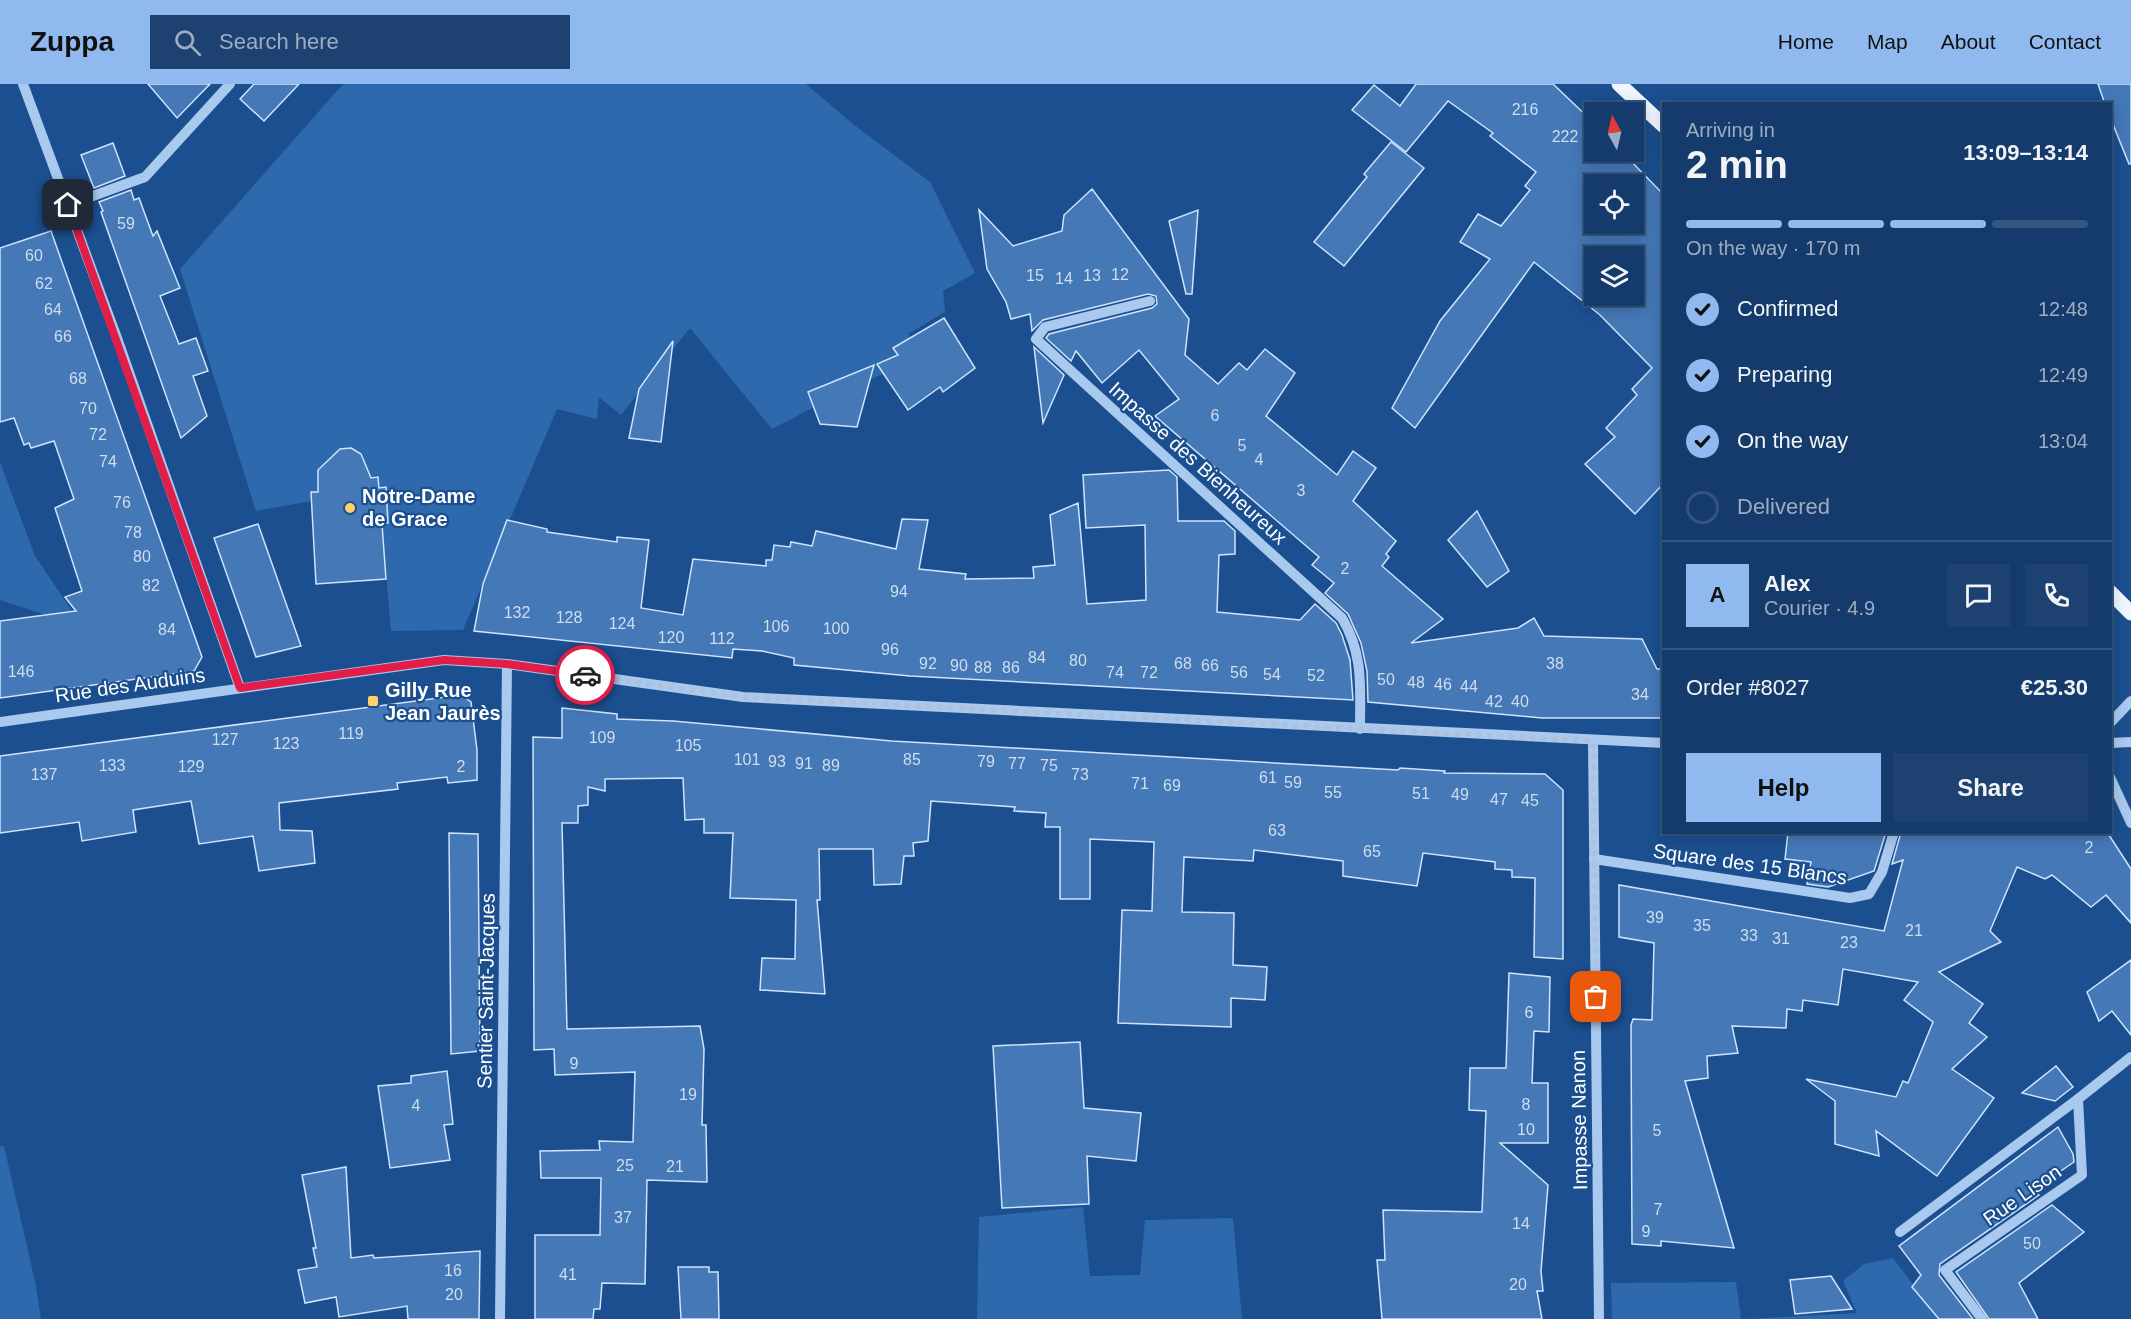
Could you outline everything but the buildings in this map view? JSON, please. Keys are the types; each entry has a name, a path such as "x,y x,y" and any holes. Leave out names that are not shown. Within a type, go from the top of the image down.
{"main road":[{"path":"1619,84 1662,124"},
{"path":"2112,594 2131,613"}],"street":[{"path":"23,84 240,688"},
{"path":"68,205 145,177 230,84"},
{"name":"Impasse des Bienheureux","path":"1150,301 1045,327 1036,339 1342,618 1353,638 1359,661 1360,729"},
{"name":"Rue des Auduins","path":"0,722 444,660 507,664 743,697 1662,743"},
{"name":"Sentier Saint-Jacques","path":"500,1319 507,664"},
{"path":"2112,721 2131,701"},
{"name":"Impasse Nanon","path":"1593,741 1599,1319"},
{"path":"2112,742 2131,742"},
{"path":"2112,781 2131,823"},
{"name":"Square des 15 Blancs","path":"1594,859 1850,898 1869,894 1882,872 1893,834"},
{"path":"1900,1232 2131,1057"},
{"name":"Rue Lison","path":"1982,1319 1945,1270 2082,1175 2078,1099"}],"shaded area":[{"path":"343,84 806,84 853,124 930,182 975,273 943,291 945,312 908,334 915,345 884,374 862,382 772,429 690,328 621,415 599,397 597,419 557,409 463,630 391,631 382,524 388,522 378,478 366,477 361,455 351,448 344,449 335,454 333,458 329,480 317,481 318,492 311,493 311,501 256,511 180,269"},
{"path":"0,462 35,556 86,628 0,600"},
{"path":"0,1146 4,1146 36,1286 41,1319 0,1319"},
{"path":"1083,1207 1090,1276 1140,1275 1145,1220 1233,1218 1242,1319 977,1319 979,1217"},
{"path":"1893,1258 1939,1319 1745,1319 1857,1313 1843,1281 1864,1264"},
{"path":"1736,1282 1741,1319 1612,1319 1611,1283"}],"way so far":[{"path":"585,675 743,697 996,712 1593,741 1596,997"}],"place":[{"name":"Notre-Dame de Grace","path":"350,508"},
{"name":"Gilly Rue Jean Jaurès","path":"373,701"}],"route":[{"path":"68,205 240,688 444,660 507,664 585,675"}]}
